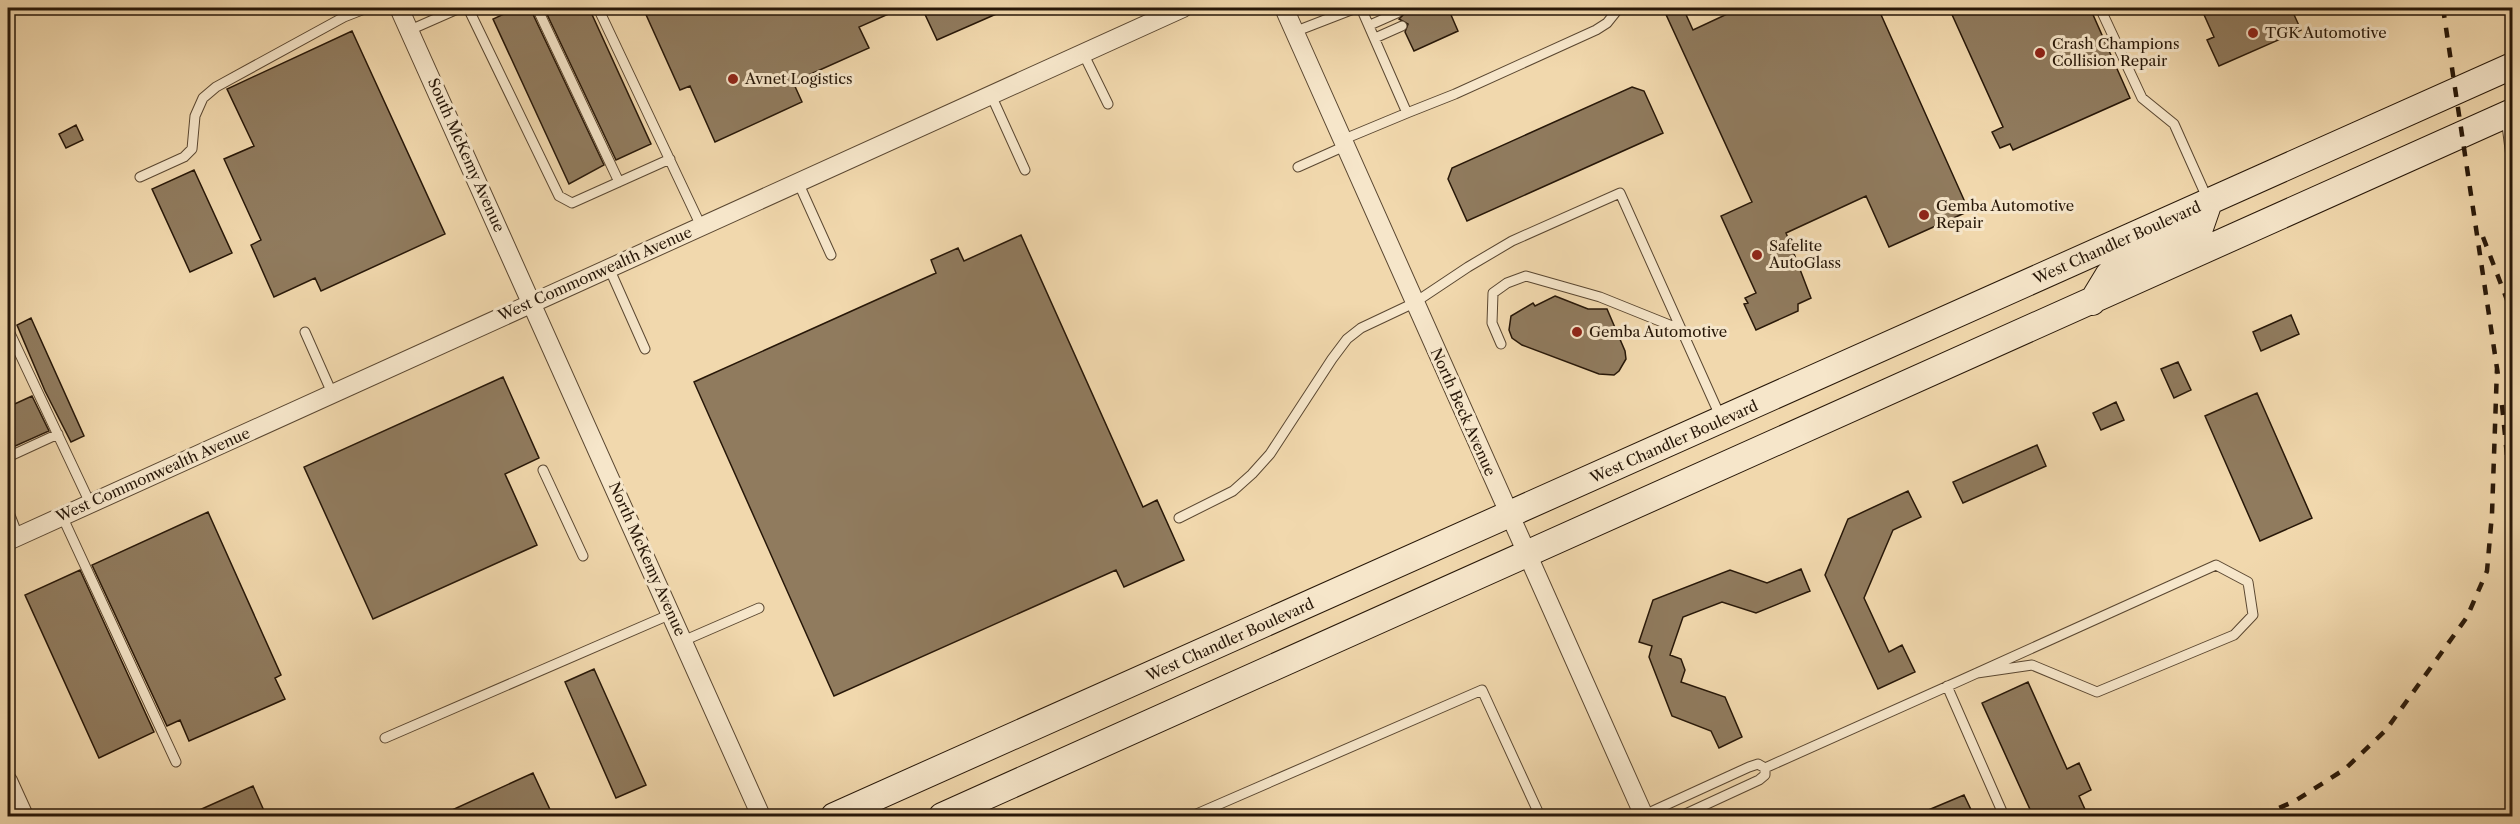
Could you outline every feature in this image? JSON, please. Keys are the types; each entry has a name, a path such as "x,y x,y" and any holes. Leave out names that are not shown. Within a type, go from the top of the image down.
{"main road":[{"name":"West Chandler Boulevard","path":"834,816 2512,66"},
{"path":"942,816 2509,113"},
{"path":"2092,302 2109,273 2185,239 2200,228 2209,202"}],"street":[{"name":"South McKemy Avenue","path":"399,8 533,302"},
{"name":"West Commonwealth Avenue","path":"13,538 1183,8"},
{"name":"North Beck Avenue","path":"1284,8 1644,816"},
{"name":"North McKemy Avenue","path":"533,302 761,816"},
{"path":"8,781 24,816"}],"lane":[{"path":"140,177 184,157 192,149 195,116 203,98 216,87 344,17 367,8"},
{"path":"410,30 460,8"},
{"path":"468,8 559,196 572,203 670,159"},
{"path":"537,8 619,182"},
{"path":"598,8 701,226"},
{"path":"1294,32 1347,9 1375,8"},
{"path":"1298,167 1407,113 1455,94 1596,30 1607,22 1619,8"},
{"path":"2100,8 2142,99 2174,124 2209,202"},
{"path":"1360,9 1376,38 1407,113"},
{"path":"1370,25 1397,13"},
{"path":"1376,38 1402,26"},
{"path":"1083,53 1108,104"},
{"path":"991,95 1025,170"},
{"path":"2509,113 2512,165"},
{"path":"798,182 831,255"},
{"path":"1179,518 1233,491 1252,474 1270,454 1347,339 1361,328 1414,303 1512,241 1620,193 1722,420"},
{"path":"609,268 645,349"},
{"path":"1501,344 1492,323 1493,293 1507,283 1526,276 1600,297 1682,330"},
{"path":"8,329 90,503"},
{"path":"305,332 332,393"},
{"path":"8,457 58,434"},
{"path":"543,470 583,555"},
{"path":"8,510 13,538"},
{"path":"62,516 176,762"},
{"path":"1765,768 1977,672 2216,566 2248,582 2253,615 2234,635 2097,692 2031,665 1977,672"},
{"path":"683,641 759,609"},
{"path":"385,738 671,614"},
{"path":"1947,686 2004,816"},
{"path":"1192,816 1482,690 1540,816"},
{"path":"1644,816 1749,766 1758,764 1765,768"},
{"path":"1681,816 1759,780 1764,776 1765,768"}],"building":[{"path":"517,8 530,8 604,165 569,184 493,19"},
{"path":"544,8 589,8 651,144 616,160"},
{"name":"Avnet Logistics","path":"643,8 902,8 859,27 869,48 793,82 802,102 715,142 690,86 680,90"},
{"path":"922,8 1010,8 937,40"},
{"path":"1401,8 1448,8 1458,31 1414,51 1405,32 1408,24 1399,19 1404,14"},
{"path":"1663,8 1683,8 1693,30 1740,8 1878,8 1969,211 1889,247 1866,196 1786,233 1811,298 1798,304 1798,311 1756,330 1744,304 1748,303 1745,298 1756,293 1721,216 1752,202"},
{"name":"Crash Champions Collision Repair","path":"1949,8 2090,8 2130,98 2013,150 2010,144 2000,148 1992,132 2003,127"},
{"name":"TGK Automotive","path":"2201,8 2291,8 2301,30 2219,66 2207,40 2214,37"},
{"path":"352,31 445,234 321,291 315,278 274,297 251,245 261,240 224,159 254,146 227,89"},
{"path":"1632,87 1644,91 1663,133 1467,221 1448,179 1452,168"},
{"path":"76,125 83,140 66,148 59,134"},
{"path":"194,170 232,253 190,272 152,189"},
{"path":"1021,235 1143,507 1157,500 1184,560 1124,587 1116,570 834,696 694,382 936,273 931,260 958,248 964,261"},
{"path":"1555,296 1588,309 1607,309 1625,351 1626,359 1614,375 1599,374 1522,345 1512,338 1509,330 1511,316 1533,303 1535,306"},
{"path":"2291,315 2299,334 2261,351 2253,332"},
{"path":"31,318 84,436 71,442 45,391 17,325"},
{"path":"2178,362 2191,390 2174,398 2161,369"},
{"path":"503,377 539,458 505,474 537,545 373,619 304,467"},
{"path":"2257,393 2312,518 2260,541 2205,416"},
{"path":"32,396 49,431 13,447 8,434 8,407"},
{"path":"2116,402 2124,420 2101,430 2093,413"},
{"path":"2037,445 2046,466 1963,503 1953,482"},
{"path":"1908,491 1921,517 1893,530 1864,598 1889,652 1902,645 1915,672 1878,689 1825,575 1848,519"},
{"path":"208,512 281,675 275,678 285,699 189,741 180,720 167,726 92,565"},
{"path":"1801,569 1810,591 1756,613 1722,602 1683,617 1670,655 1681,659 1685,670 1681,682 1725,697 1742,737 1719,748 1711,731 1672,716 1649,657 1652,646 1639,642 1653,600 1730,570 1767,583"},
{"path":"80,570 154,732 99,758 25,595"},
{"path":"594,669 646,785 616,798 565,682"},
{"path":"2028,682 2067,769 2079,763 2091,790 2079,796 2088,816 2033,816 1982,703"},
{"path":"533,773 553,816 439,816"},
{"path":"253,786 265,813 256,816 186,816"},
{"path":"1964,795 1974,816 1914,816"}],"railway":[{"path":"2443,8 2498,375"},
{"path":"2483,237 2512,313"},
{"path":"2261,816 2295,801 2345,769 2386,730 2467,617 2487,571 2492,514 2497,368"},
{"path":"2502,405 2512,506"}],"place":[{"name":"TGK Automotive","path":"2253,33"},
{"name":"Crash Champions Collision Repair","path":"2040,53"},
{"name":"Avnet Logistics","path":"733,79"},
{"name":"Gemba Automotive Repair","path":"1924,215"},
{"name":"Safelite AutoGlass","path":"1757,255"},
{"name":"Gemba Automotive","path":"1577,332"}]}
